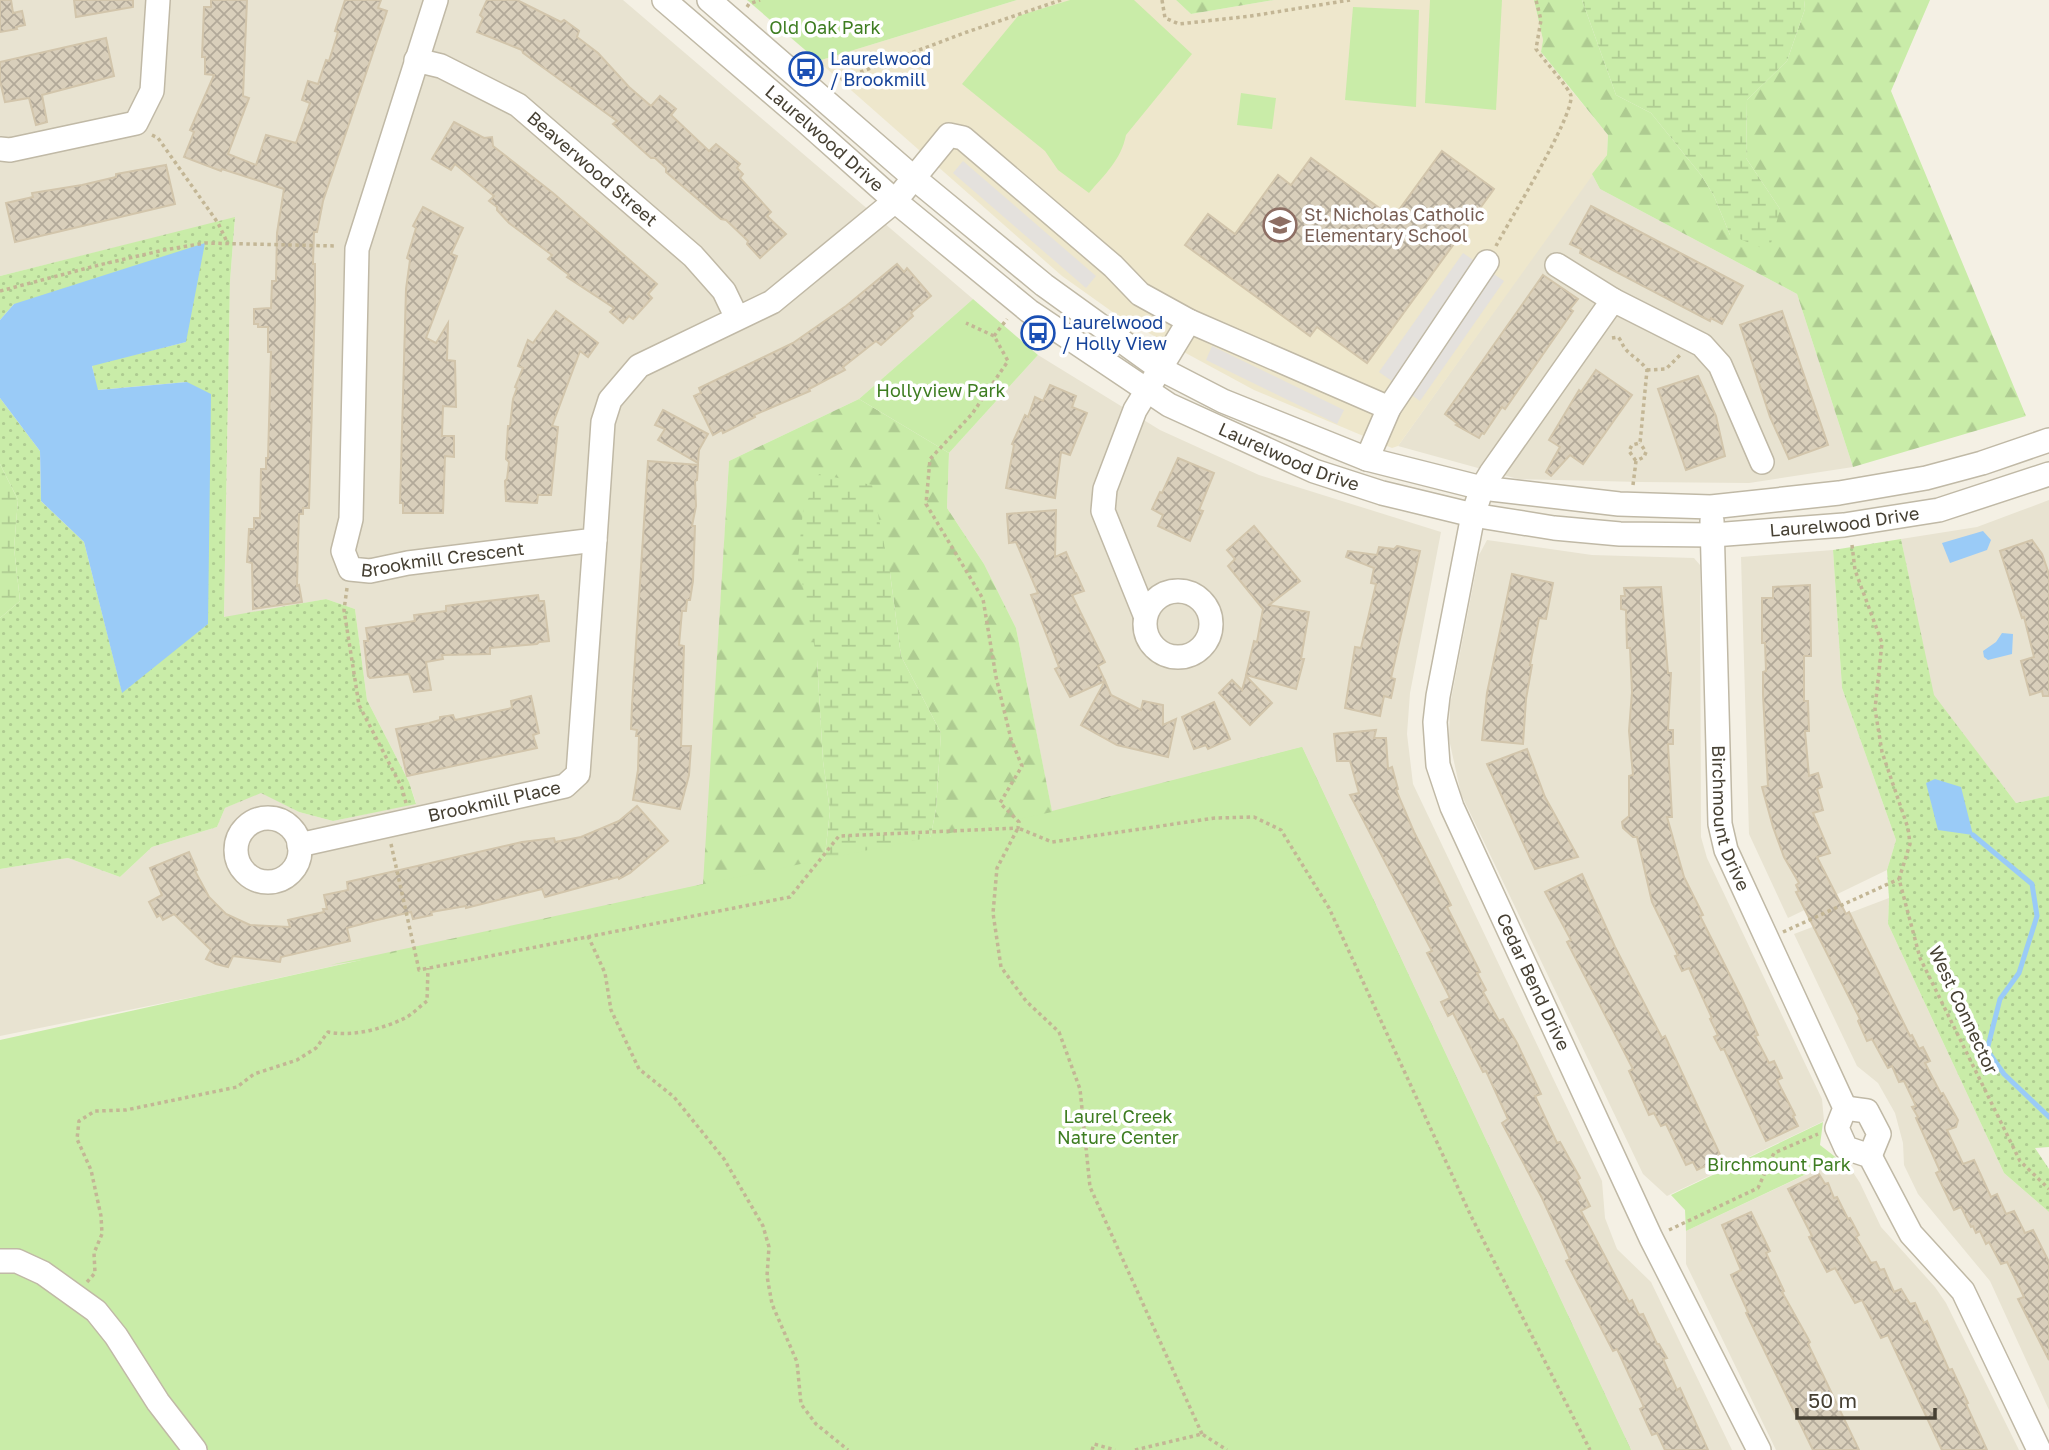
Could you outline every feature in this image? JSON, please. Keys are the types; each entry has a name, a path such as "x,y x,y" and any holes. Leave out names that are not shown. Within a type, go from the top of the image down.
{"street":[{"path":"0,149 10,150 136,123 152,91 158,0"},
{"name":"Brookmill Crescent","path":"436,0 357,249 351,519 343,551 350,569 370,571 595,540"},
{"name":"Laurelwood Drive","path":"664,0 895,201 1029,311 1169,405 1314,471 1382,493 1473,515 1554,528 1620,534 1713,535 1844,525 1939,510 2049,474"},
{"name":"Laurelwood Drive","path":"709,0 914,178 1044,285 1159,368 1223,401 1367,459 1482,488 1619,504 1711,507 1839,493 1926,478 1982,463 2049,440"},
{"name":"Beaverwood Street","path":"416,60 441,66 518,105 693,256 724,291 737,318"},
{"path":"595,540 603,422 610,400 639,366 772,302 895,201 949,135 963,138 1113,267 1140,294 1189,321 1389,408"},
{"path":"1367,459 1389,408 1487,262"},
{"path":"1557,265 1613,300 1693,341 1713,355 1720,365 1762,462"},
{"name":"Cedar Bend Drive","path":"1613,300 1482,488 1473,515 1438,696 1435,745 1438,765 1452,807 1651,1238 1759,1450"},
{"path":"1145,615 1103,511 1105,489 1135,410 1189,321"},
{"name":"Birchmount Drive","path":"1711,507 1720,824 1726,850 1767,940 1841,1118 1846,1148 1870,1156"},
{"name":"Brookmill Place","path":"299,845 565,786 578,774 595,540"},
{"path":"1841,1118 1867,1111 1879,1134 1870,1156 1911,1234 1963,1291 2039,1450"},
{"path":"0,1261 17,1261 43,1273 96,1311 116,1336 158,1402 195,1450"}],"path":[{"path":"747,8 749,4 760,0"},
{"path":"834,82 1061,0"},
{"path":"1162,0 1166,18 1179,24 1350,0"},
{"path":"1487,262 1556,137 1571,98 1567,87 1549,68 1536,48 1541,20 1536,0"},
{"path":"136,123 158,138 218,223 229,244"},
{"path":"0,291 164,250 205,243 337,246"},
{"path":"994,336 1008,318"},
{"path":"967,323 994,336 1008,361 972,414 930,459 926,504 984,599 996,677 1011,739 1022,766 1000,803 1019,822 997,868 993,913 1001,967 1026,1002 1059,1032 1080,1089 1090,1187 1202,1434 1227,1450"},
{"path":"1597,324 1612,338 1618,337 1647,370 1640,443 1646,452 1644,457 1636,461"},
{"path":"1647,370 1666,369 1693,341"},
{"path":"1632,491 1636,461 1629,452 1632,445 1640,443"},
{"path":"1767,940 1899,879 1910,844 1908,828 1882,752 1875,709 1882,643 1855,570 1852,543"},
{"path":"350,569 344,610 359,705 402,788 411,820"},
{"path":"387,825 419,970 790,897 839,836 1018,828 1052,842 1215,818 1254,817 1281,830 1329,908 1471,1216 1590,1450"},
{"name":"West Connector","path":"1899,879 1925,970 2020,1161 2049,1189"},
{"path":"588,936 605,973 611,1010 639,1069 674,1097 724,1159 763,1226 769,1247 767,1276 772,1304 797,1362 801,1404 816,1424 848,1450"},
{"path":"76,1296 95,1273 94,1253 102,1234 102,1216 91,1170 77,1139 79,1121 95,1111 126,1110 237,1087 254,1074 298,1060 316,1048 328,1032 343,1035 407,1018 427,1001 428,968"},
{"path":"1651,1238 1758,1188 1774,1153 1841,1118"},
{"path":"1135,1450 1202,1434"},
{"path":"1092,1450 1094,1444 1115,1450"}],"shaded area":[{"path":"0,0 623,0 973,299 859,399 729,461 704,884 198,996 0,1036 0,869 68,858 120,877 152,847 217,827 225,808 261,792 299,812 333,821 416,803 409,782 367,700 355,609 326,599 224,618 230,281 235,218 0,276"},
{"name":"St. Nicholas Catholic Elementary School","path":"1017,0 1176,0 1191,14 1274,0 1534,0 1543,40 1541,53 1608,135 1607,155 1398,446 1392,448 1254,390 1121,318 1062,276 818,61"},
{"path":"963,161 1096,276 1086,288 953,173"},
{"path":"1592,174 1600,189 1797,294 1853,467 1749,483 1518,479 1398,446"},
{"path":"1463,253 1504,281 1420,401 1379,372"},
{"path":"1212,346 1344,410 1337,424 1206,360"},
{"path":"1038,355 1160,430 1259,475 1441,532 1410,693 1407,734 1413,784 1602,1181 1605,1218 1617,1249 1651,1282 1732,1450 1631,1450 1302,747 1052,812 1016,628 984,564 947,508 949,453"},
{"path":"2049,500 2049,796 2016,803 1933,695 1901,539 1977,527"},
{"path":"1487,540 1592,555 1694,558 1700,565 1701,837 1707,858 1822,1099 1824,1121 1667,1196 1643,1174 1461,794 1449,739 1450,705 1479,555"},
{"path":"1833,550 1842,688 1896,840 1887,870 1788,918 1749,834 1741,557"},
{"path":"1889,898 1888,924 2004,1173 2049,1212 2049,1410 1990,1281 1918,1194 1904,1165 1903,1143 1895,1113 1878,1083 1857,1066 1794,934"},
{"path":"1843,1157 1860,1183 1881,1227 1946,1303 2019,1450 1776,1450 1686,1264 1686,1231"}],"green space":[{"name":"Old Oak Park","path":"747,0 1017,0 818,61"},
{"path":"1070,0 1134,0 1192,54 1126,135 1116,159 1089,193 1058,170 1045,151 962,84 1018,16"},
{"path":"1176,0 1274,0 1191,14"},
{"path":"1430,0 1502,0 1496,110 1425,103"},
{"path":"1534,0 1582,0 1616,95 1651,113 1701,175 1714,196 1730,235 1780,209 1746,158 1747,100 1787,61 1805,9 1804,0 1930,0 1891,91 2026,416 1853,467 1797,294 1600,189 1592,174 1607,155 1608,135 1541,52 1543,40"},
{"path":"1582,0 1804,0 1805,9 1787,61 1747,100 1746,158 1780,209 1769,251 1730,235 1714,196 1701,175 1651,113 1616,95"},
{"path":"1353,7 1419,10 1416,107 1345,100"},
{"path":"1241,93 1276,98 1272,129 1237,125"},
{"path":"235,217 230,281 224,617 326,599 355,609 367,700 409,782 416,804 333,821 299,812 261,793 225,808 217,827 152,847 120,877 68,858 0,869 0,618 20,601 14,548 18,500 0,464 0,398 40,451 41,501 84,542 122,692 187,382 97,390 92,365 186,342 14,304 0,320 0,276"},
{"name":"Hollyview Park","path":"973,299 1038,355 949,453 859,399"},
{"path":"859,399 949,453 947,508 984,564 1016,628 1052,811 1302,747 1631,1450 920,890 936,809 941,733 901,656 890,573 817,660 823,761 830,811 821,890 330,965 703,884 729,461"},
{"path":"0,464 18,500 14,548 20,601 0,618"},
{"path":"819,474 872,485 890,573 901,656 941,733 936,809 920,890 821,890 830,811 823,761 817,660 798,560 803,511"},
{"path":"1901,539 1934,695 2016,803 2049,796 2049,1147 2035,1148 2049,1169 2049,1212 2004,1173 1888,924 1887,870 1896,840 1842,688 1833,550"},
{"name":"Laurel Creek Nature Center","path":"1302,747 1631,1450 0,1450 0,1040 704,884 1052,812"},
{"name":"Birchmount Park","path":"1823,1122 1820,1145 1838,1159 1686,1231 1685,1210 1671,1195"}],"water":[{"path":"205,243 186,342 92,366 98,390 187,382 211,394 208,624 122,693 84,542 41,501 40,451 0,398 0,320 14,304"},
{"path":"1983,531 1991,540 1987,550 1950,563 1942,543"},
{"path":"2002,633 2013,634 2012,654 1988,660 1983,651 1996,642"},
{"path":"1935,779 1961,787 1973,835 1938,830 1926,783"}],"building":[{"path":"0,0 11,0 13,13 22,11 25,25 0,32"},
{"path":"74,0 133,0 133,7 76,17"},
{"path":"211,0 247,0 243,96 249,98 228,154 256,165 266,135 296,143 310,103 302,100 308,81 318,84 326,60 329,61 345,0 381,0 378,8 387,11 323,201 317,232 314,232 315,299 309,508 303,508 303,514 299,514 297,586 299,585 302,602 253,609 252,563 247,562 249,529 254,529 254,518 260,518 261,469 266,469 268,458 271,352 268,352 268,327 254,324 254,309 271,308 272,281 276,281 277,233 284,189 184,157 194,132 190,130 214,75 205,74 205,57 202,57 204,7 211,7"},
{"path":"487,0 517,0 561,22 564,20 579,31 577,37 598,53 629,87 651,106 660,96 676,109 671,115 709,151 716,144 740,164 737,168 743,174 740,178 771,212 767,216 786,234 760,258 747,244 748,241 726,220 721,219 666,172 666,168 655,158 651,158 613,124 617,121 522,50 477,32 483,18 480,15"},
{"path":"106,38 114,76 42,95 47,122 36,125 29,98 5,102 0,81 0,62"},
{"path":"454,122 484,138 492,137 493,146 553,193 657,284 648,294 652,298 633,319 629,316 623,323 610,312 614,308 567,277 569,275 548,259 552,255 509,223 497,210 489,201 494,196 455,164 451,170 432,159"},
{"path":"1442,151 1494,189 1367,363 1317,327 1310,336 1185,245 1208,214 1235,234 1278,175 1291,185 1311,158 1393,218"},
{"path":"166,165 175,204 15,242 6,203 33,197 32,193 82,185 116,177 116,174"},
{"path":"1591,206 1743,286 1722,324 1711,318 1710,321 1580,253 1581,249 1570,244"},
{"path":"423,207 463,228 451,254 457,256 426,338 436,343 448,323 447,360 455,361 456,407 443,406 442,436 454,436 454,457 445,456 443,513 403,513 403,503 400,503 406,289 410,260 407,258 416,228 413,226"},
{"path":"897,264 904,272 907,268 931,296 911,313 913,316 881,345 876,341 843,367 845,370 809,389 810,391 754,415 755,417 723,433 722,430 713,435 694,396 701,393 699,388 793,343 846,306"},
{"path":"1543,275 1578,299 1570,309 1573,311 1505,409 1502,407 1479,438 1456,425 1458,424 1445,414"},
{"path":"556,311 598,343 588,357 580,351 552,426 558,427 551,495 538,495 537,503 506,501 508,426 517,388 515,387 523,368 518,366 528,340 533,343"},
{"path":"1782,311 1828,445 1789,459 1770,417 1740,325"},
{"path":"1596,370 1632,395 1583,464 1570,455 1551,476 1546,472 1560,447 1549,440 1579,390 1581,392"},
{"path":"1698,376 1716,416 1725,456 1686,470 1658,389"},
{"path":"1050,385 1076,396 1072,407 1087,413 1070,455 1061,452 1055,498 1006,488 1014,445 1012,444 1025,415 1028,417 1035,397 1043,401"},
{"path":"663,410 708,434 699,450 698,463 658,440 665,429 655,425"},
{"path":"1178,458 1214,473 1199,510 1203,511 1190,541 1158,526 1163,515 1152,509"},
{"path":"648,461 698,465 692,526 695,526 693,581 686,611 682,611 679,645 684,646 681,746 691,746 689,775 680,809 633,800 638,770 639,736 636,736 637,730 631,729 632,705"},
{"path":"1056,510 1055,557 1066,552 1076,573 1084,591 1072,595 1105,662 1098,666 1105,681 1070,697 1055,669 1059,667 1031,595 1038,593 1016,542 1009,543 1007,514"},
{"path":"1254,526 1300,581 1269,605 1309,612 1301,659 1304,659 1296,689 1246,675 1254,641 1257,642 1263,609 1228,566 1235,559 1227,550"},
{"path":"2032,540 2042,554 2049,574 2049,696 2043,696 2042,691 2030,695 2021,661 2034,657 2024,617 2022,618 2000,551"},
{"path":"1397,546 1420,551 1391,678 1395,679 1391,698 1384,696 1380,716 1345,708 1355,647 1361,648 1376,584 1371,583 1374,568 1346,557 1348,551 1377,555 1379,547 1394,549"},
{"path":"1512,574 1553,583 1546,619 1539,618 1530,665 1523,744 1482,740 1487,693"},
{"path":"1810,585 1811,656 1804,656 1804,701 1808,701 1809,731 1805,731 1809,776 1818,773 1822,787 1817,789 1823,810 1813,813 1830,853 1817,857 1846,914 1849,912 1910,1036 1912,1035 1919,1049 1923,1047 1930,1061 1925,1063 1958,1120 1956,1127 1947,1130 1963,1164 1974,1160 1991,1197 1997,1194 2006,1214 2014,1211 2025,1233 2033,1230 2049,1262 2049,1360 2018,1299 2024,1297 2007,1262 2001,1264 1989,1242 1986,1244 1980,1231 1976,1233 1973,1226 1971,1227 1961,1207 1954,1210 1936,1173 1940,1171 1916,1118 1918,1117 1912,1107 1916,1106 1904,1081 1899,1082 1892,1066 1888,1068 1872,1039 1867,1041 1858,1021 1860,1019 1796,892 1799,891 1796,885 1799,883 1784,857 1773,827 1762,787 1768,786 1762,598 1773,598 1773,587"},
{"path":"1661,587 1668,673 1671,673 1668,730 1673,730 1673,744 1668,744 1672,817 1667,817 1684,877 1703,915 1700,916 1741,997 1758,1035 1755,1036 1769,1063 1774,1061 1782,1078 1777,1080 1795,1115 1793,1116 1798,1126 1766,1141 1724,1049 1721,1050 1714,1037 1718,1035 1710,1019 1712,1018 1689,968 1682,971 1675,956 1678,955 1652,902 1637,837 1633,837 1623,828 1622,822 1629,816 1629,776 1633,775 1629,731 1632,692 1630,648 1627,648 1626,610 1621,609 1621,596 1625,596 1624,588"},
{"path":"538,595 539,601 544,601 549,641 490,648 490,654 442,655 443,659 426,662 431,690 414,692 409,674 368,676 364,641 368,641 366,628 415,621 414,615 446,611 446,606"},
{"path":"1246,676 1272,703 1250,725 1219,693 1232,680 1242,690"},
{"path":"1105,681 1111,695 1141,710 1143,701 1163,705 1163,725 1176,719 1168,757 1117,745 1081,725"},
{"path":"531,696 539,733 533,735 537,748 407,776 396,729 440,720 440,717 453,715 455,720 512,708 511,701"},
{"path":"1214,702 1230,739 1208,749 1206,745 1194,749 1182,717"},
{"path":"1376,730 1374,738 1386,738 1388,769 1392,767 1398,789 1396,790 1451,905 1447,907 1480,972 1477,973 1486,990 1483,992 1499,1021 1503,1019 1517,1043 1541,1094 1535,1096 1557,1143 1560,1142 1580,1178 1577,1180 1590,1206 1581,1211 1629,1302 1632,1300 1639,1315 1643,1314 1667,1358 1663,1359 1677,1390 1680,1388 1708,1450 1665,1450 1657,1433 1652,1435 1640,1409 1644,1407 1617,1349 1613,1351 1566,1261 1570,1259 1542,1198 1502,1123 1508,1119 1486,1071 1483,1072 1453,1013 1448,1016 1441,1002 1450,998 1427,953 1432,951 1350,795 1359,793 1350,761 1337,761 1334,734"},
{"path":"1527,749 1545,797 1578,857 1535,869 1487,764"},
{"path":"637,806 668,841 619,879 618,877 545,897 542,889 466,908 431,912 432,915 413,919 411,912 373,921 347,928 350,941 281,957 280,962 233,956 228,967 216,964 206,959 211,950 174,914 163,920 160,915 157,917 149,902 162,895 150,868 189,852 197,870 195,871 209,897 226,914 250,925 290,927 288,920 324,912 323,909 327,909 324,895 348,890 347,882 522,842 554,838 555,842 581,837 619,821"},
{"path":"1582,874 1615,947 1662,1038 1665,1036 1723,1161 1707,1169 1705,1166 1697,1170 1693,1162 1686,1165 1666,1124 1661,1126 1654,1113 1649,1115 1629,1071 1633,1069 1567,942 1571,940 1545,892"},
{"path":"1819,1174 1825,1184 1828,1183 1848,1219 1850,1218 1859,1235 1856,1237 1871,1263 1876,1262 1880,1270 1884,1269 1894,1292 1901,1289 1910,1304 1915,1303 1924,1323 1927,1321 1949,1370 1952,1369 1968,1403 1966,1404 1987,1450 1942,1450 1888,1335 1881,1338 1862,1300 1855,1303 1835,1268 1827,1272 1788,1189"},
{"path":"1751,1212 1770,1251 1766,1253 1784,1291 1782,1292 1810,1342 1808,1344 1859,1450 1813,1450 1746,1313 1748,1312 1731,1275 1741,1270 1722,1225"}],"waterway":[{"path":"1973,835 2032,884 2037,916 2019,973 2000,999 1987,1050 2004,1074 2049,1117"}],"place":[{"name":"Laurelwood / Brookmill","path":"806,69"},
{"name":"St. Nicholas Catholic Elementary School","path":"1280,225"},
{"name":"Laurelwood / Holly View","path":"1038,333"}]}
